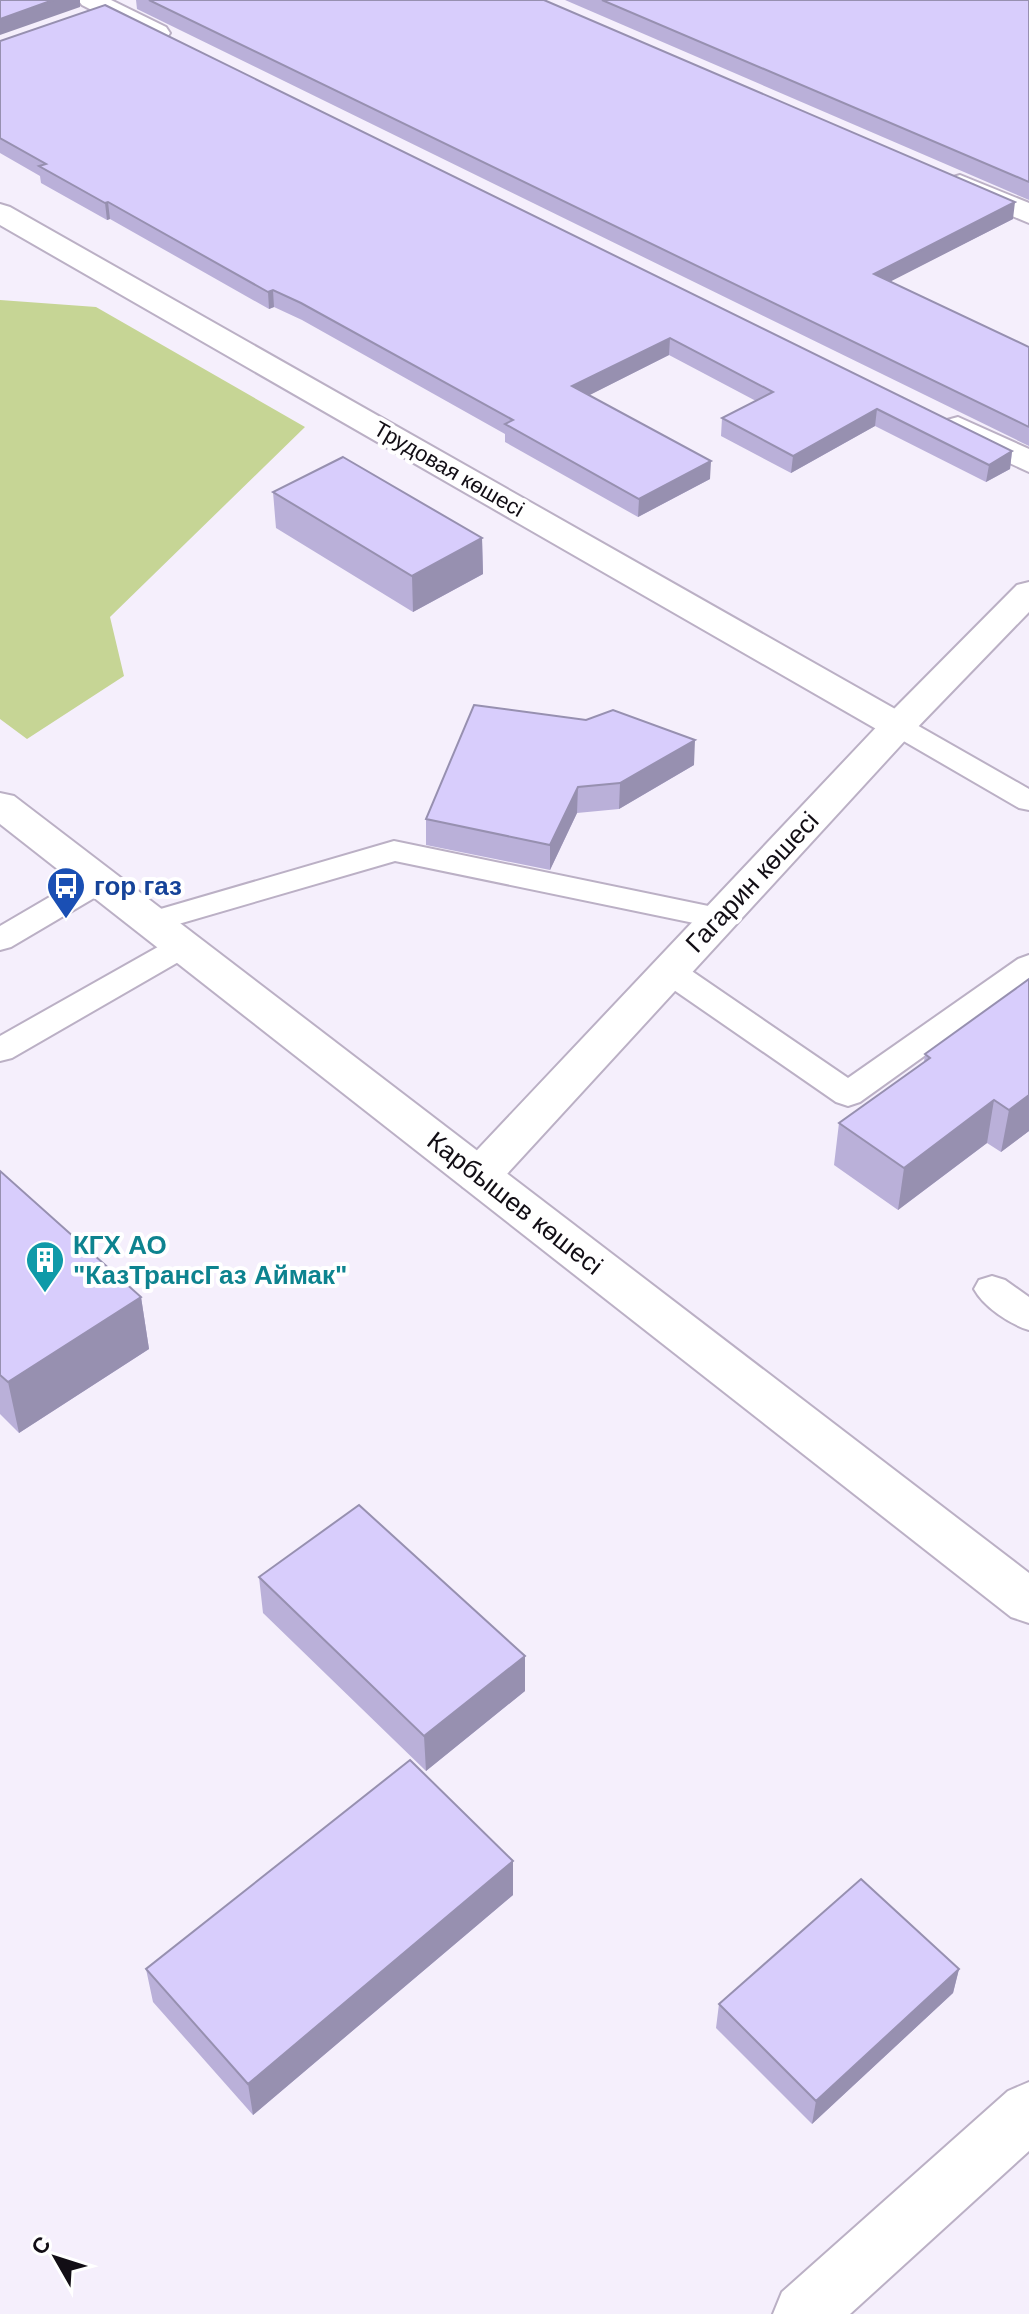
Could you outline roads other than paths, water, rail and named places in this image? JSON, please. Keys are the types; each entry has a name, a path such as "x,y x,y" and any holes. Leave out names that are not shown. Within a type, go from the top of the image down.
{"street":[{"path":"103,7 179,43"},
{"path":"942,176 1029,214"},
{"name":"Трудовая көшесі","path":"0,213 898,726"},
{"path":"930,413 1029,462"},
{"name":"Гагарин көшесі","path":"479,1176 898,726 1029,592"},
{"name":"Карбышев көшесі","path":"0,805 1029,1602"},
{"path":"804,2314 1029,2111"}],"lane":[{"path":"898,726 1029,801"},
{"path":"0,1050 167,934 394,851 718,918"},
{"path":"0,940 100,881"},
{"path":"669,971 848,1094 1029,966"},
{"path":"992,1289 1029,1316"}],"place":[{"name":"гор газ","path":"66,920"},
{"name":"КГХ АО \"КазТрансГаз Аймак\"","path":"45,1294"}]}
